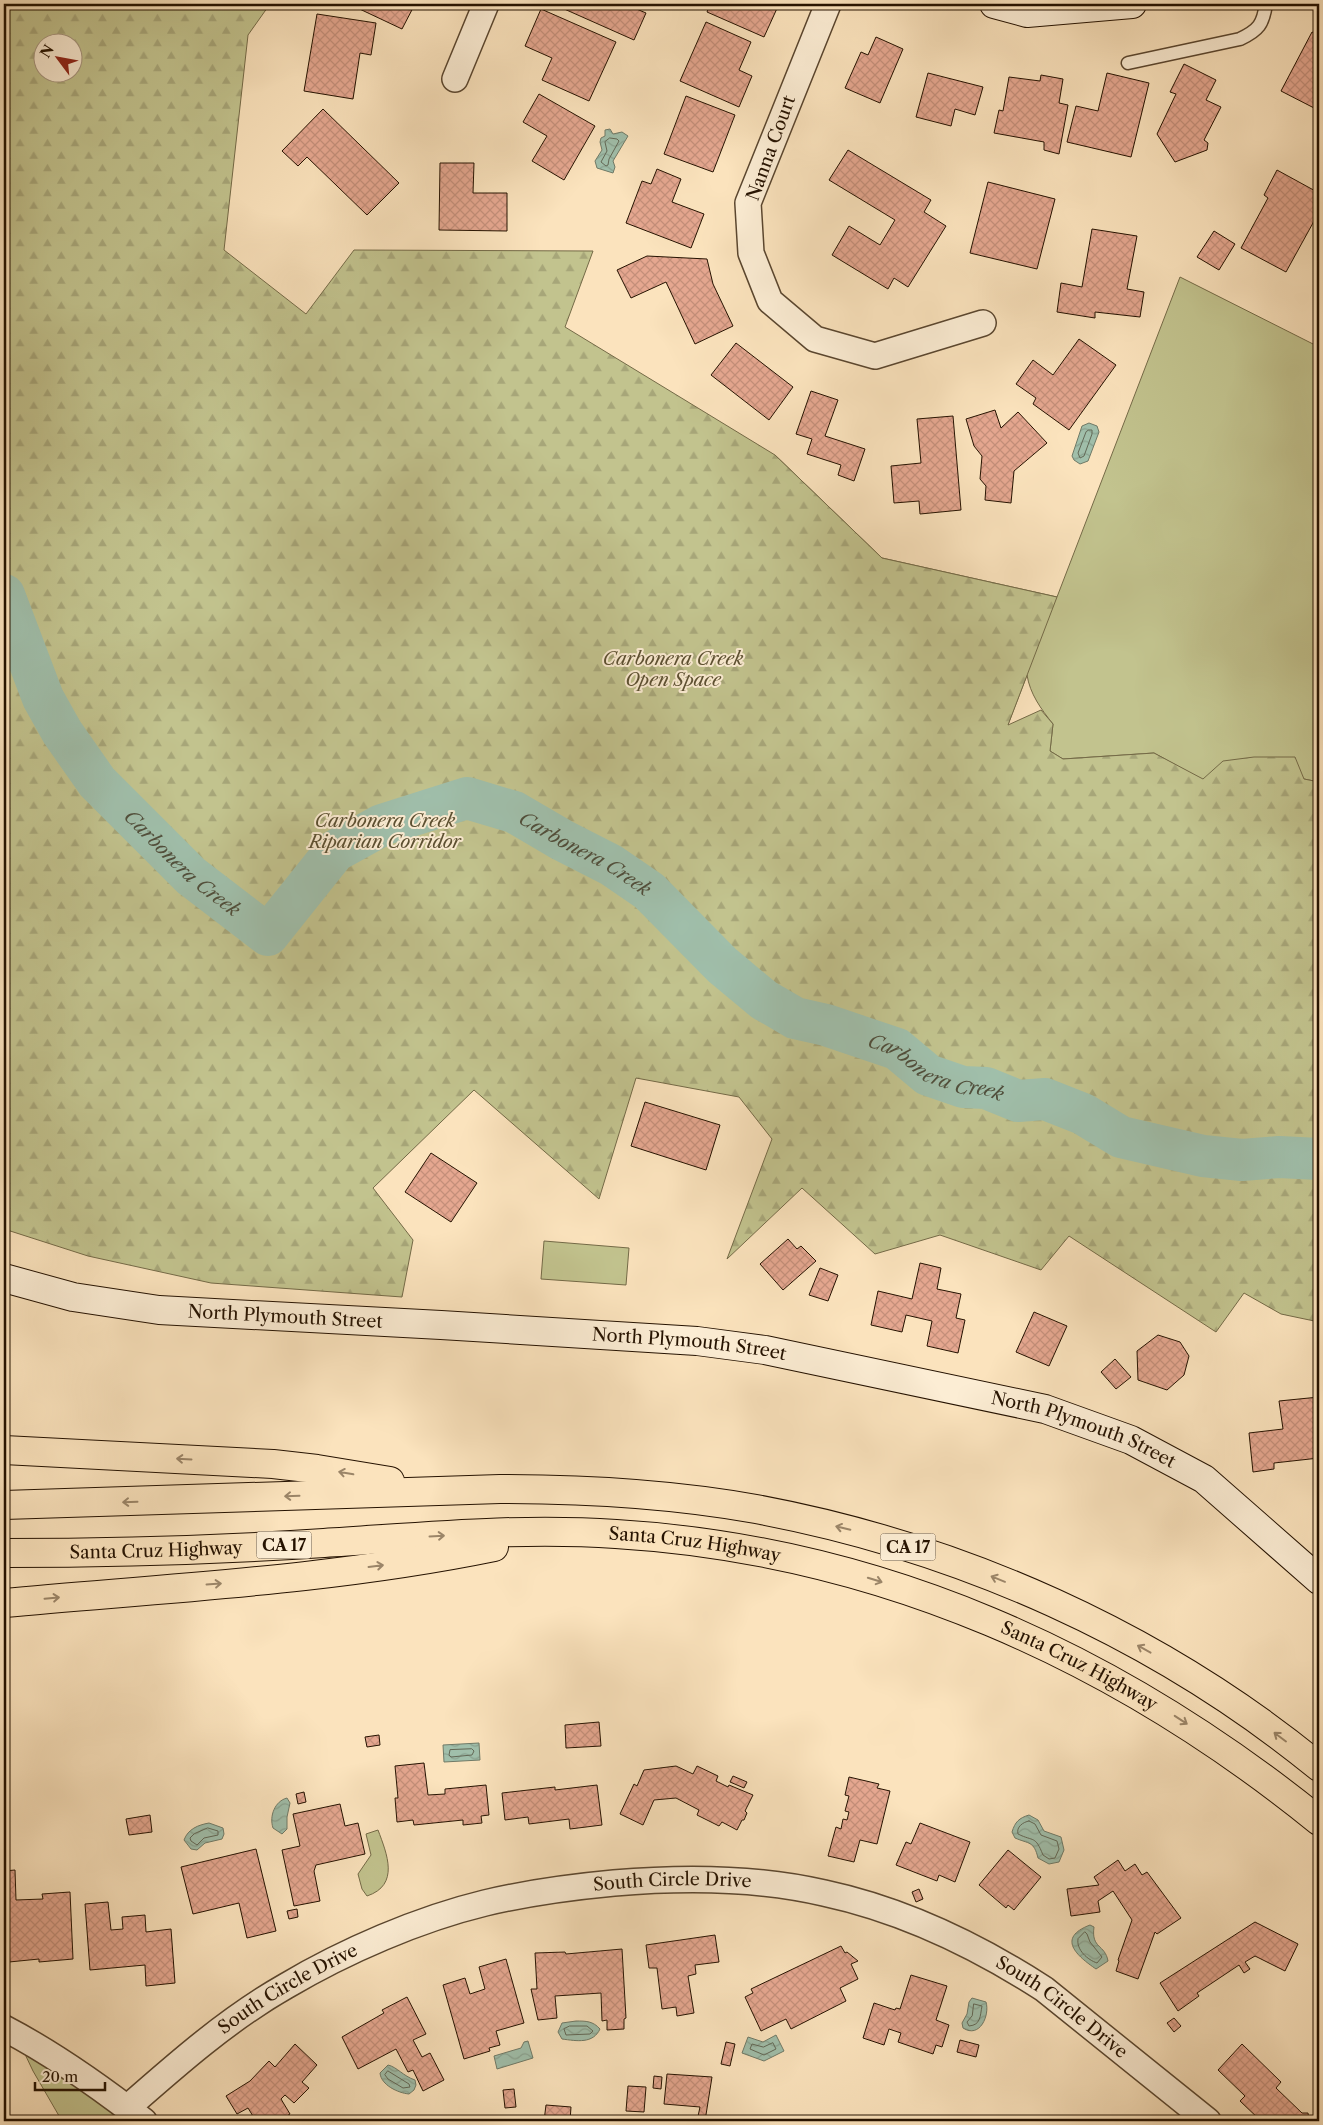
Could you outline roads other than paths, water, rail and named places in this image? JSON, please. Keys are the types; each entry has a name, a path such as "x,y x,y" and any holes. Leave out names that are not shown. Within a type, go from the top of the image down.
{"highway":[{"path":"4,1450 273,1464 317,1469 446,1490"},
{"name":"CA 17","path":"4,1505 446,1490 550,1489 651,1495 702,1501 803,1519 905,1546 953,1562 1047,1600 1142,1648 1229,1701 1319,1767"},
{"path":"4,1603 243,1582 419,1561 564,1532"},
{"name":"Santa Cruz Highway","path":"4,1553 272,1546 465,1534 564,1532 663,1537 760,1552 856,1574 949,1605 1039,1643 1127,1688 1218,1745 1319,1821"}],"street":[{"path":"455,79 486,4"},
{"name":"Nanna Court","path":"828,4 748,203 751,253 770,301 815,339 874,356 983,323"},
{"path":"994,4 1027,8 1132,4"},
{"name":"North Plymouth Street","path":"4,1278 73,1297 158,1310 441,1324 697,1341 764,1350 1045,1409 1131,1440 1204,1480 1319,1580"},
{"name":"South Circle Drive","path":"135,2114 212,2037 285,1986 341,1957 415,1925 486,1903 531,1894 576,1887 688,1878 766,1883 824,1892 871,1906 945,1933 1016,1971 1044,1989 1208,2121"},
{"path":"4,2028 75,2069 135,2114"}],"lane":[{"path":"1128,63 1240,39 1253,33 1263,20 1266,4"}],"water":[{"path":"610,129 613,134 622,132 628,136 613,161 615,167 613,173 597,168 595,161 602,150 601,138 605,136 605,130"},
{"path":"1089,423 1097,426 1099,432 1088,461 1080,464 1072,456 1082,426"},
{"path":"479,1743 480,1760 444,1762 443,1745"},
{"path":"287,1798 290,1803 287,1829 282,1834 273,1828 272,1819 276,1806"},
{"path":"1029,1815 1038,1820 1044,1831 1061,1837 1064,1850 1059,1862 1049,1864 1038,1858 1033,1846 1015,1838 1012,1832 1018,1821"},
{"path":"209,1823 223,1828 224,1834 222,1839 205,1843 197,1850 191,1849 184,1840 188,1833 194,1828"},
{"path":"1090,1925 1094,1927 1096,1943 1104,1952 1108,1961 1096,1969 1077,1953 1072,1941 1080,1930"},
{"path":"972,1998 986,2002 987,2007 985,2019 979,2028 969,2031 963,2028 962,2023"},
{"path":"576,2021 595,2024 600,2029 597,2034 589,2039 579,2041 562,2039 558,2032 562,2023"},
{"path":"776,2035 784,2051 764,2061 742,2053 748,2037 763,2042"},
{"path":"528,2041 533,2058 497,2069 494,2056 521,2048 524,2042"},
{"path":"388,2065 415,2080 414,2090 409,2094 395,2090 387,2085 380,2073"}],"waterway":[{"name":"Carbonera Creek","path":"4,595 43,698 62,732 97,782 191,876 268,935 335,851 382,825 467,798 514,812 562,840 611,865 649,891 722,965 764,1000 795,1018 826,1025 897,1049 928,1075 963,1087 986,1088 1018,1101 1045,1099 1083,1114 1121,1137 1203,1156 1242,1160 1279,1157 1319,1159"}],"park label":[{"name":"Carbonera Creek Open Space","path":"673,670"},
{"name":"Carbonera Creek Riparian Corridor","path":"385,831"}]}
